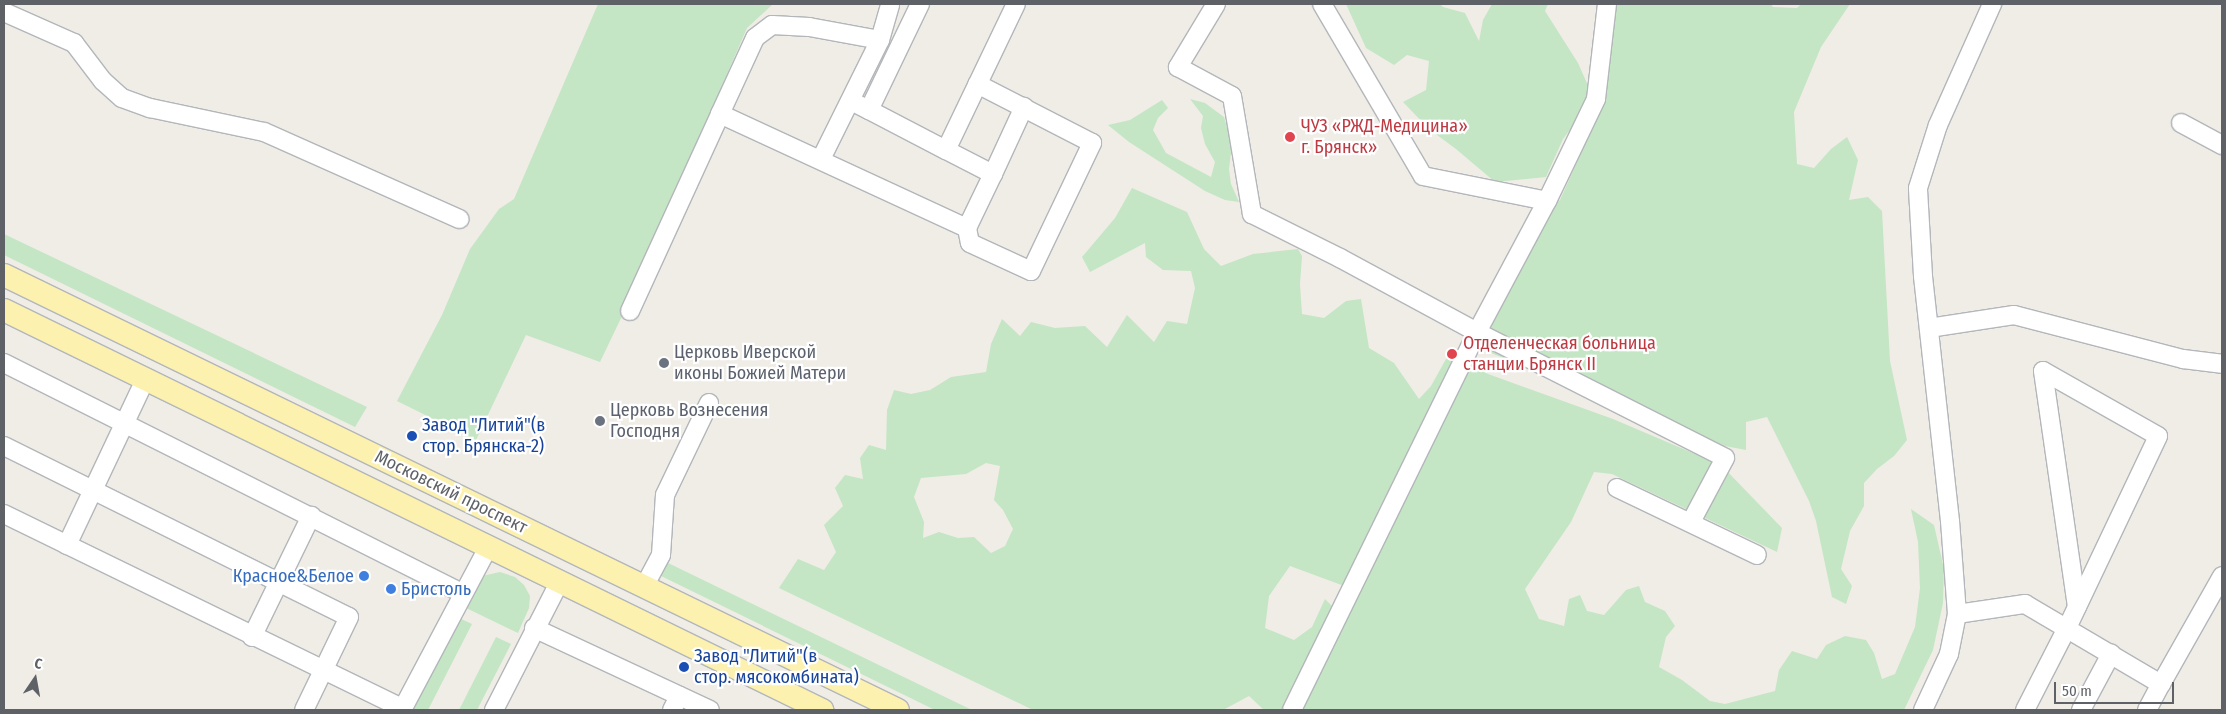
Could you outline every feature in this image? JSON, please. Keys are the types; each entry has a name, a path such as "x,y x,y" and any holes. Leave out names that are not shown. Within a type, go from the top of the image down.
{"main road":[{"name":"Московский проспект","path":"4,275 645,585 898,710"},
{"name":"Московский проспект","path":"4,310 822,710"},
{"path":"489,546 502,516"},
{"path":"560,581 573,551"}],"street":[{"path":"821,159 880,40 890,4"},
{"path":"869,110 920,4"},
{"path":"946,150 1016,4"},
{"path":"1216,4 1178,67 1232,96 1252,214 1340,258 1477,332 1725,458 1691,522"},
{"path":"1322,4 1424,176 1547,201"},
{"path":"1292,710 1477,332 1547,201 1596,99 1607,4"},
{"path":"1923,710 1949,654 1957,614 1950,521 1923,276 1918,188 1938,125 1992,4"},
{"path":"4,12 74,43 103,81 122,98 150,108 264,132 459,219"},
{"path":"630,310 755,38 772,25 809,26 880,40"},
{"path":"977,84 1024,107 1092,143 1031,271 970,243 967,228 1024,107"},
{"path":"850,101 993,174"},
{"path":"720,114 967,228"},
{"path":"2181,123 2222,145"},
{"path":"1929,328 2014,315 2183,359 2222,364"},
{"path":"4,363 462,593"},
{"path":"2025,710 2067,628 2077,607 2158,436 2043,371 2077,607"},
{"path":"67,546 145,380"},
{"path":"645,585 661,555 664,495 709,404"},
{"path":"4,446 350,617 304,710"},
{"path":"1617,488 1757,554"},
{"path":"4,514 403,710 462,593 489,546"},
{"path":"252,637 311,516"},
{"path":"2146,710 2222,576"},
{"path":"494,710 534,628 560,581"},
{"path":"1957,614 2026,604 2161,684"},
{"path":"534,628 676,703 710,710"},
{"path":"2081,710 2111,654"}],"green space":[{"path":"598,4 773,4 747,28 623,314 600,362 526,335 476,440 397,401 442,315 470,249 499,209 514,199"},
{"path":"1346,4 1440,4 1443,7 1465,13 1479,41 1483,20 1492,4 1548,4 1545,11 1578,63 1590,90 1585,110 1563,139 1546,177 1495,182 1429,129 1403,102 1426,90 1429,61 1407,55 1394,65 1366,48"},
{"path":"1616,4 1771,4 1773,7 1797,8 1801,4 1850,4 1821,47 1794,112 1797,164 1814,168 1831,149 1847,137 1858,160 1849,200 1868,197 1882,211 1890,361 1907,440 1894,456 1877,469 1864,483 1864,506 1850,531 1841,569 1852,586 1846,604 1832,597 1816,521 1809,501 1767,417 1746,422 1746,450 1725,446 1476,347 1537,220 1560,200 1607,95 1606,62 1609,24"},
{"path":"1190,99 1205,103 1224,117 1232,144 1229,169 1231,184 1239,202 1225,200 1205,191 1129,142 1108,125 1130,120 1162,100 1168,108 1158,118 1153,130 1166,153 1211,177 1215,162 1205,144 1201,128 1203,116"},
{"path":"1132,188 1187,212 1204,249 1221,266 1253,254 1298,249 1302,256 1300,284 1302,314 1324,318 1346,301 1361,299 1369,348 1394,363 1419,399 1431,386 1446,359 1455,353 1461,356 1347,587 1290,566 1269,596 1265,628 1294,640 1312,627 1325,599 1336,610 1286,710 1264,710 1249,696 1223,710 1033,710 779,588 798,559 824,570 836,552 824,525 843,506 835,488 845,475 863,479 860,458 869,445 886,450 887,410 894,390 911,394 930,390 951,377 986,372 991,344 1002,319 1020,336 1031,322 1055,328 1085,326 1107,347 1127,315 1154,342 1167,321 1187,324 1195,288 1191,271 1163,270 1146,257 1145,243 1090,272 1082,257 1115,218","holes":["986,463 1000,466 994,500 1003,510 1013,529 1005,546 991,553 974,537 958,538 939,532 923,538 924,522 914,497 921,478 966,474"]},
{"path":"4,234 367,407 355,427 4,255"},
{"path":"1469,363 1488,374 1613,419 1721,465 1782,528 1777,552 1612,474 1594,472 1571,522 1525,589 1539,619 1564,626 1569,599 1580,595 1587,611 1604,615 1626,590 1639,586 1645,602 1665,611 1675,626 1666,637 1659,667 1682,680 1710,701 1725,704 1775,691 1779,670 1792,651 1817,659 1826,645 1845,636 1866,640 1874,653 1882,679 1895,674 1915,627 1920,588 1918,542 1911,509 1934,525 1944,569 1943,603 1933,650 1904,710 1297,710"},
{"path":"666,562 972,710 935,710 659,575"},
{"path":"500,572 515,577 524,585 530,596 529,608 518,633 462,606 482,576"},
{"path":"457,617 472,624 428,710 411,708"},
{"path":"496,637 511,644 477,710 459,710"}],"place":[{"name":"ЧУЗ «РЖД-Медицина» г. Брянск»","path":"1290,137"},
{"name":"Отделенческая больница станции Брянск II","path":"1452,354"},
{"name":"Церковь Иверской иконы Божией Матери","path":"664,363"},
{"name":"Церковь Вознесения Господня","path":"600,421"},
{"name":"Завод \"Литий\"(в стор. Брянска-2)","path":"412,436"},
{"name":"Красное&Белое","path":"364,576"},
{"name":"Бристоль","path":"391,589"},
{"name":"Завод \"Литий\"(в стор. мясокомбината)","path":"684,667"}]}
